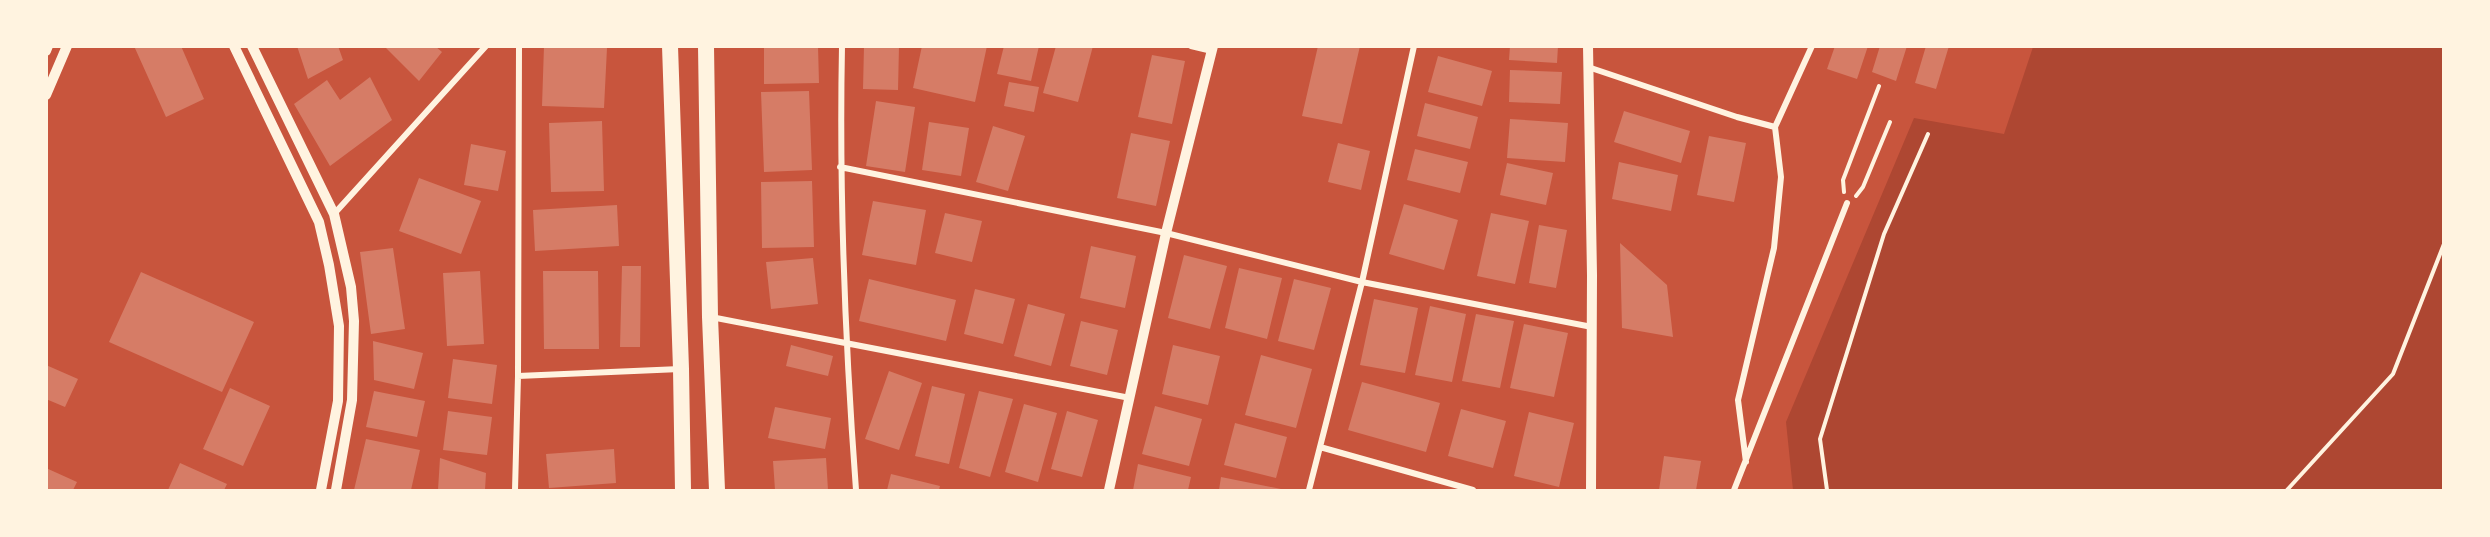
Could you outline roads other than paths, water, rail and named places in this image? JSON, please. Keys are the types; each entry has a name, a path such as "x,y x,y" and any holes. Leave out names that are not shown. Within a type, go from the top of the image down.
{"highway":[{"path":"670,46 683,490"},
{"path":"706,46 710,317 717,490"}],"street":[{"path":"46,95 67,46"},
{"path":"234,46 319,222 329,265 339,326 338,401 321,490"},
{"path":"252,46 334,214 351,287 354,321 352,400 336,490"},
{"path":"319,222 334,214 486,46"},
{"path":"515,490 518,376 519,46"},
{"path":"842,46 840,167 845,343 856,490"},
{"path":"1109,490 1166,233 1213,49 1191,46"},
{"path":"1309,490 1362,282 1414,46"},
{"path":"1588,46 1592,327 1591,490"},
{"path":"1746,462 1738,400 1774,248 1781,177 1776,127 1812,46"},
{"path":"1588,67 1737,117 1776,127"},
{"path":"840,167 1166,233 1362,282 1592,327"},
{"path":"1734,490 1847,203"},
{"path":"710,317 1130,398"},
{"path":"518,376 681,369"},
{"path":"1320,447 1473,490"}]}
